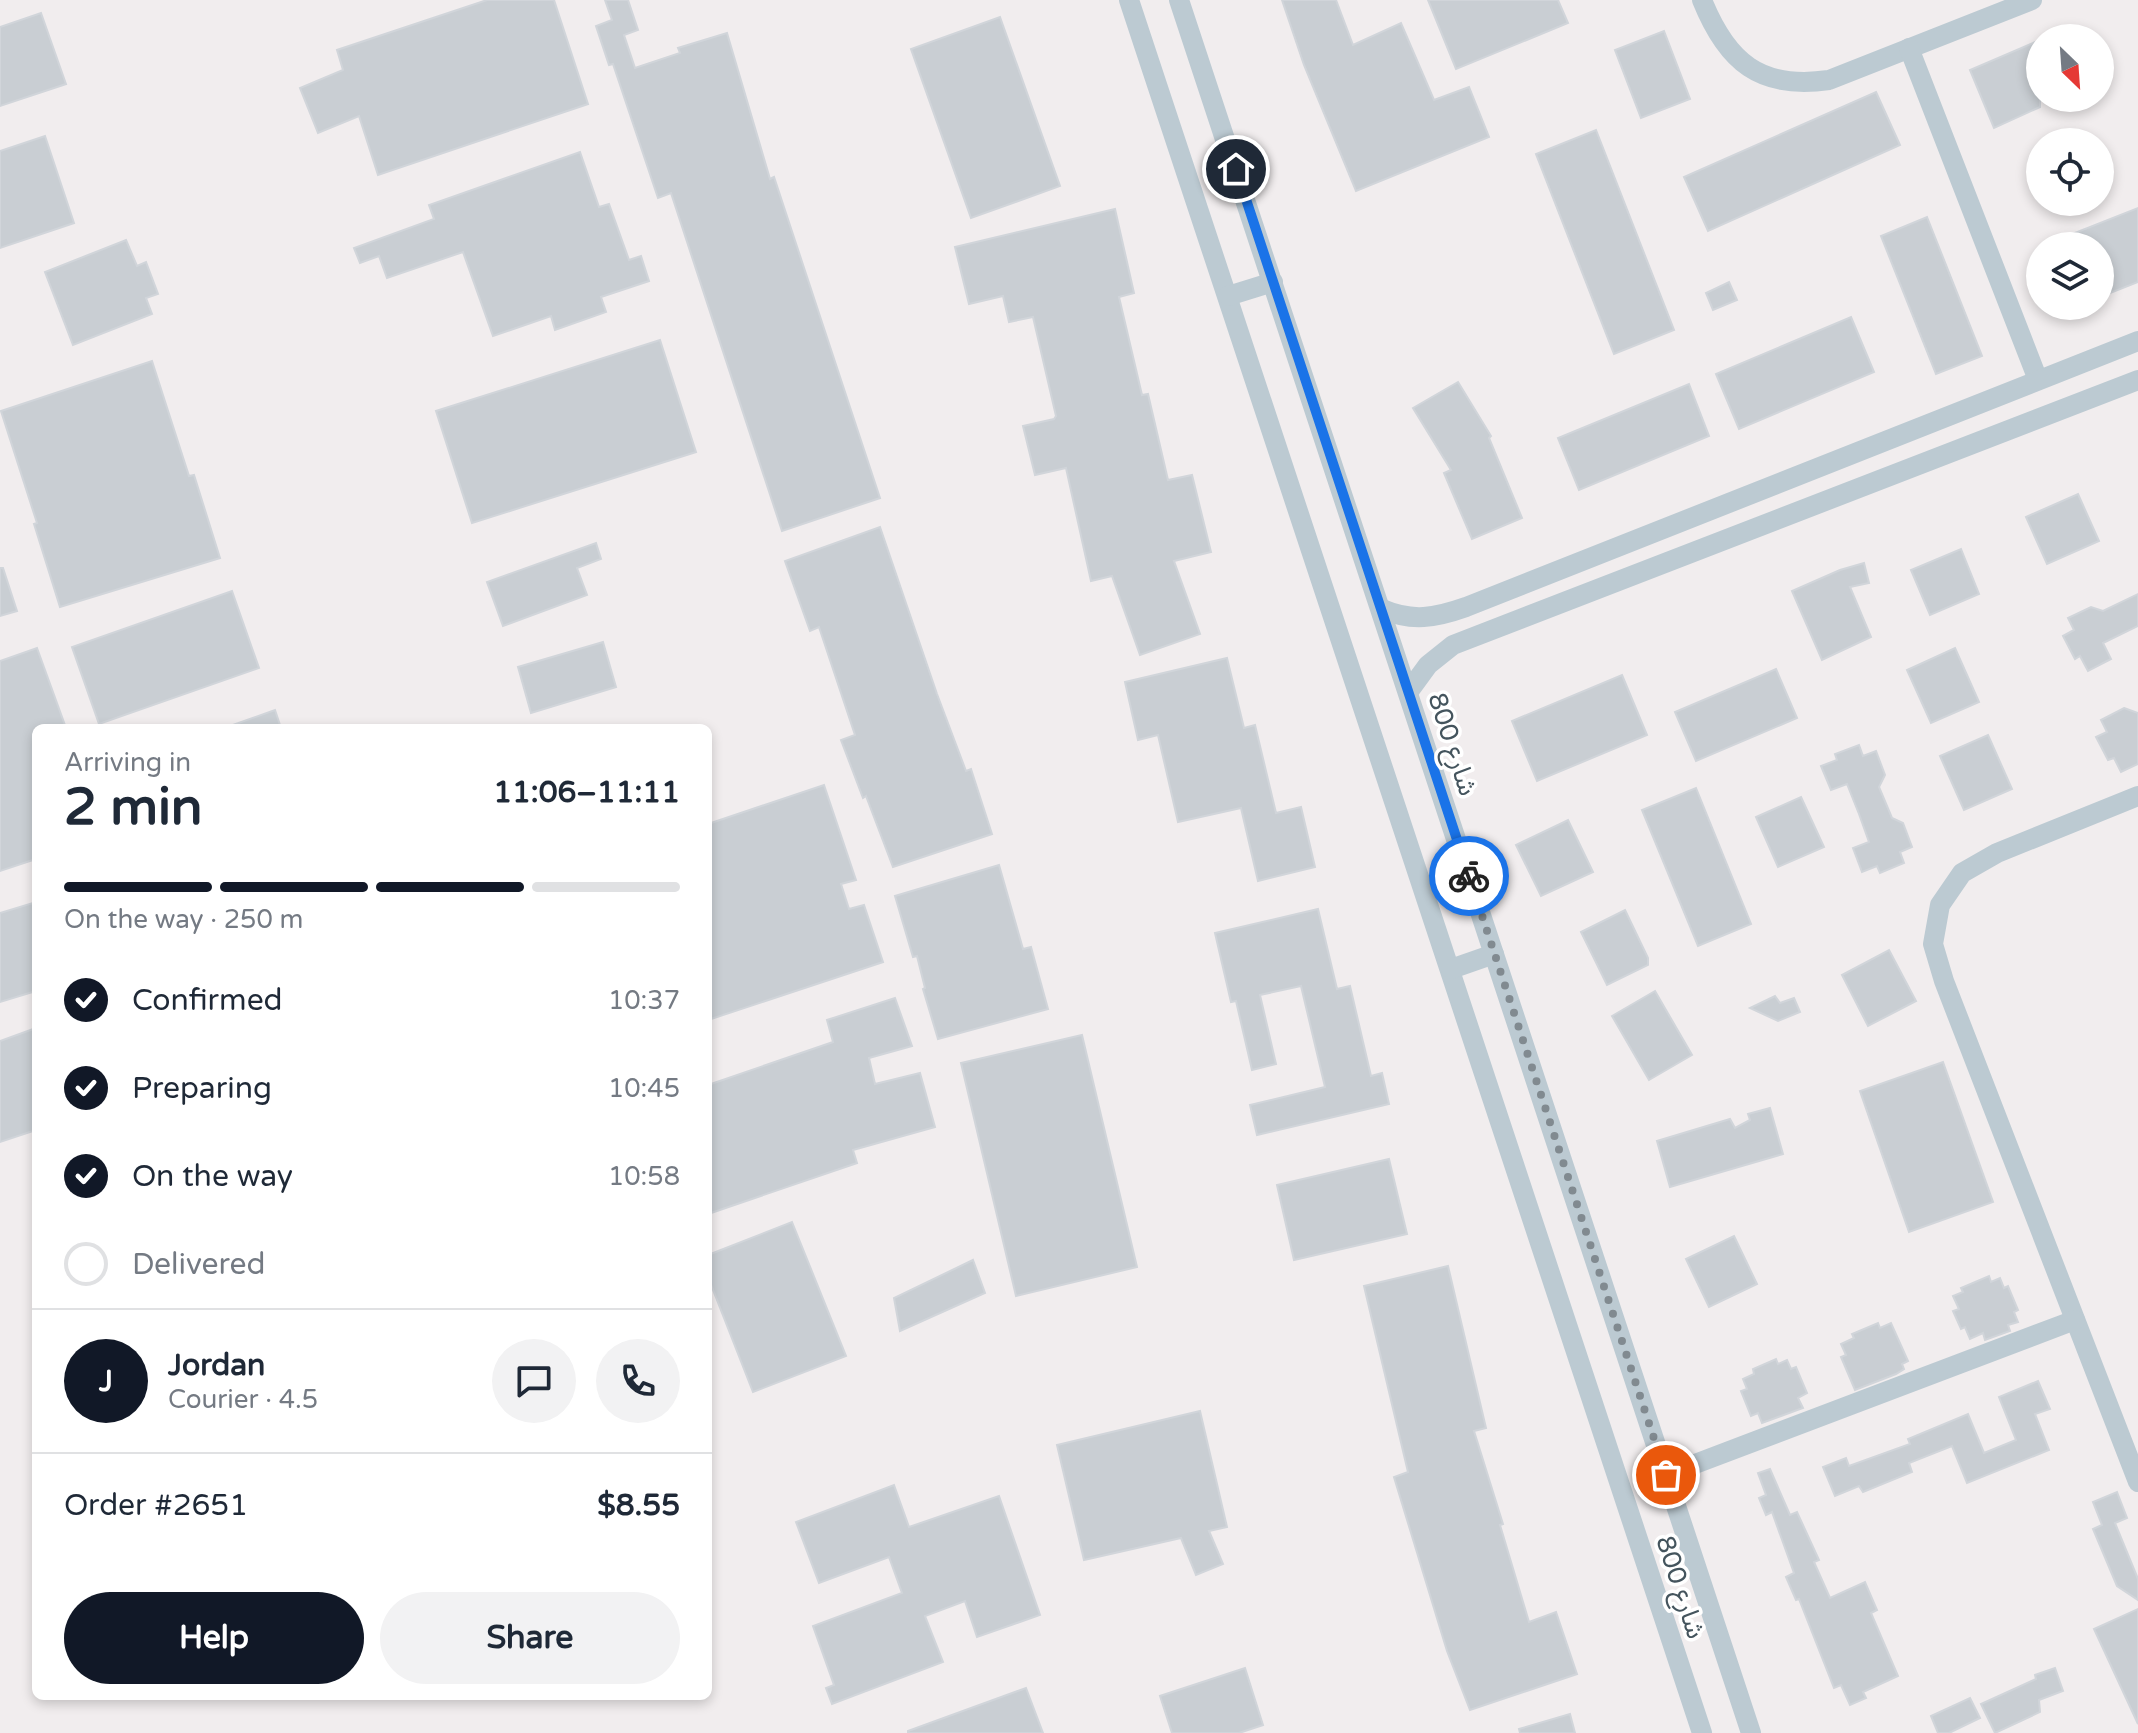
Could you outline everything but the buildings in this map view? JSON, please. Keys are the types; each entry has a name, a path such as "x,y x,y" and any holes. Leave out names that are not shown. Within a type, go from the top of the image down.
{"street":[{"name":"شارع 800","path":"1129,0 1702,1733"},
{"name":"شارع 800","path":"1179,0 1751,1733"},
{"path":"1702,0 1719,38 1735,57 1755,72 1779,81 1804,84 1829,80 2032,0"},
{"path":"1909,48 2038,380"},
{"path":"1228,296 1273,282"},
{"path":"1382,609 1412,618 1443,615 2138,341"},
{"path":"1409,691 1428,665 1453,645 2138,380"},
{"path":"1838,459 1850,491"},
{"path":"2138,796 1997,853 1962,873 1940,905 1933,944 1944,981 2138,1482"},
{"path":"1451,969 1494,954"},
{"path":"1666,1475 2075,1320"}],"way so far":[{"path":"1469,876 1666,1475"}],"route":[{"path":"1236,169 1469,876"}]}
